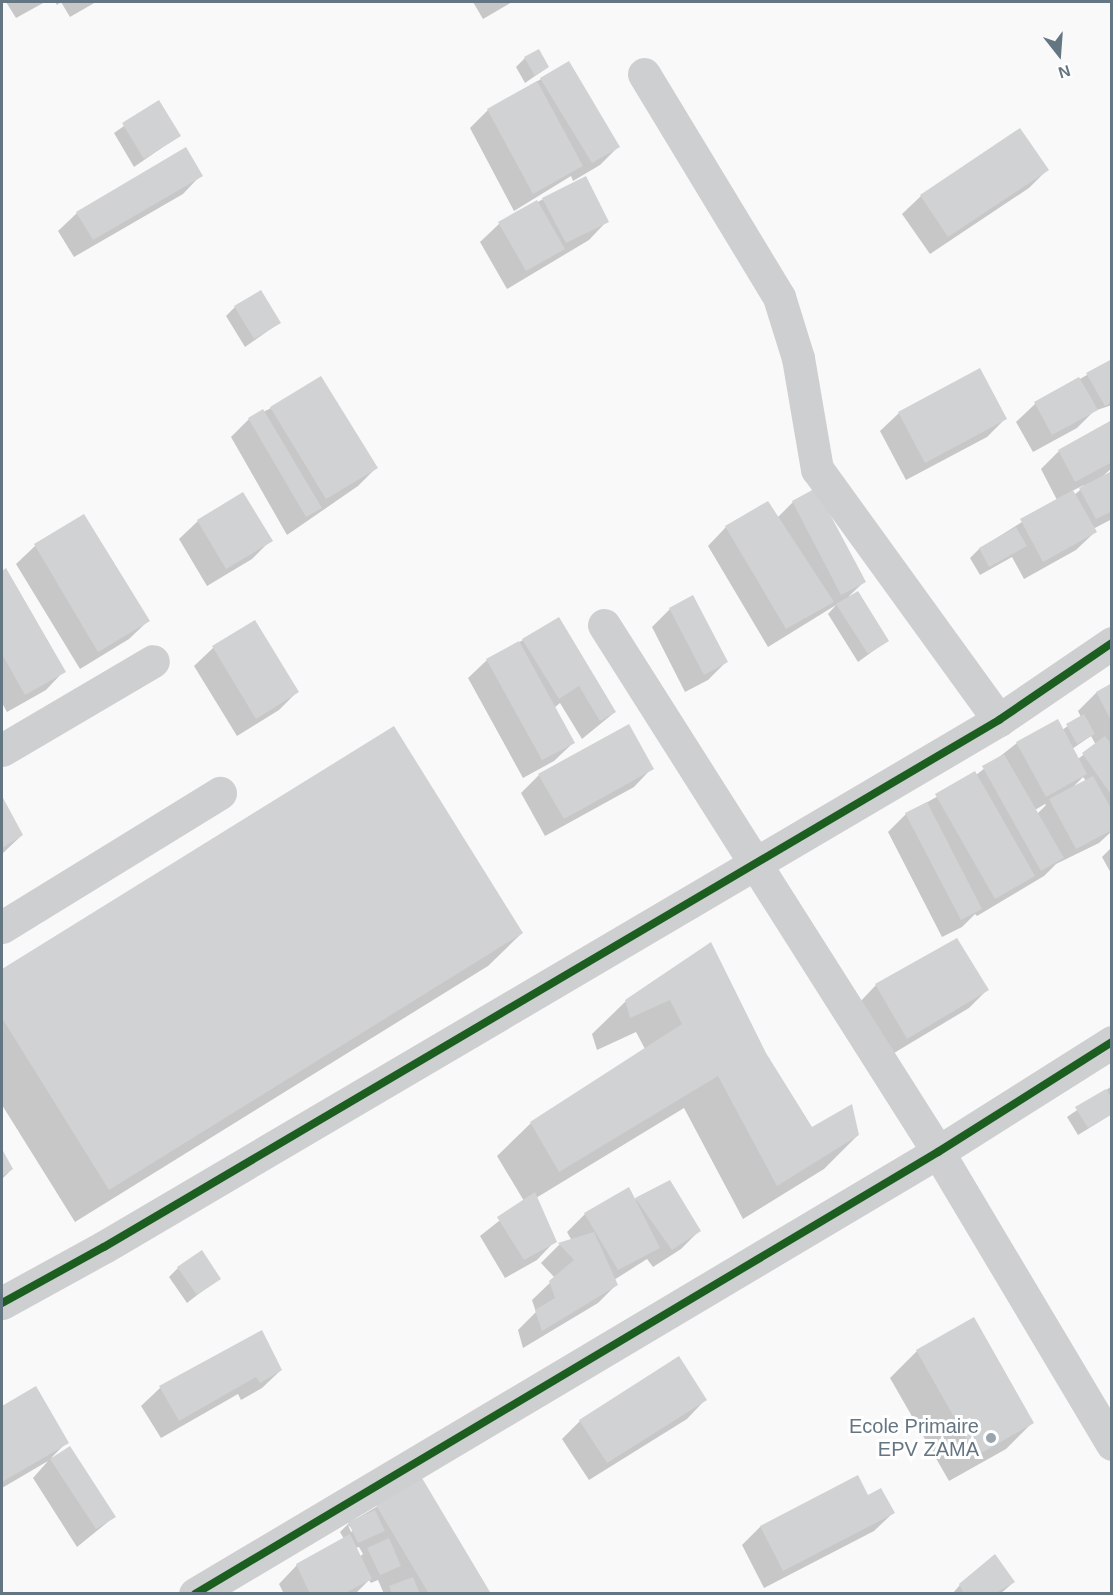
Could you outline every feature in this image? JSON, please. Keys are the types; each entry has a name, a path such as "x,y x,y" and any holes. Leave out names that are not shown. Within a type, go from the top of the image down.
{"street":[{"path":"644,74 779,297 798,358 817,469 999,720"},
{"path":"604,624 938,1152 1108,1430"},
{"path":"2,1303 104,1247 999,720 1112,642"},
{"path":"2,750 153,662"},
{"path":"2,927 220,793"},
{"path":"195,1593 938,1152 1112,1042"}],"building":[{"path":"539,49 549,67 535,76 524,57"},
{"path":"569,61 620,147 592,163 540,78"},
{"path":"537,81 583,166 533,194 487,109"},
{"path":"159,100 181,136 144,159 122,123"},
{"path":"1020,128 1049,170 948,237 920,195"},
{"path":"186,147 203,176 93,240 76,212"},
{"path":"586,176 609,222 566,243 542,198"},
{"path":"537,200 565,249 526,271 498,222"},
{"path":"261,290 281,323 254,339 234,306"},
{"path":"1112,359 1112,402 1105,406 1086,373"},
{"path":"980,368 1007,419 925,463 898,412"},
{"path":"321,376 378,468 326,499 270,407"},
{"path":"1079,377 1098,410 1052,435 1034,402"},
{"path":"263,409 322,508 306,517 248,418"},
{"path":"1110,421 1112,462 1075,482 1058,450"},
{"path":"1112,471 1112,511 1096,519 1079,488"},
{"path":"816,488 866,582 841,595 792,501"},
{"path":"1073,490 1097,532 1043,562 1020,519"},
{"path":"243,492 273,541 226,569 197,520"},
{"path":"768,501 834,602 786,629 725,526"},
{"path":"84,514 150,621 98,652 34,544"},
{"path":"1016,527 1027,546 989,567 979,548"},
{"path":"6,568 66,672 25,695 2,654 2,571"},
{"path":"858,591 889,641 868,654 836,604"},
{"path":"693,595 728,662 704,675 669,608"},
{"path":"559,617 616,712 600,721 579,686 559,699 522,639"},
{"path":"255,620 299,692 256,719 212,646"},
{"path":"519,641 575,743 542,760 486,659"},
{"path":"1112,683 1112,722 1096,692"},
{"path":"1084,714 1095,734 1077,744 1066,724"},
{"path":"1058,719 1087,774 1046,797 1016,742"},
{"path":"629,724 654,769 564,819 538,774"},
{"path":"394,726 523,933 109,1190 2,1018 2,969"},
{"path":"1105,736 1112,745 1112,796 1082,753"},
{"path":"1004,754 1064,858 1041,871 982,766"},
{"path":"975,771 1035,876 995,899 935,794"},
{"path":"1093,776 1112,810 1112,830 1076,849 1049,799"},
{"path":"2,796 23,835 2,848"},
{"path":"927,802 982,909 961,920 905,813"},
{"path":"957,938 989,990 907,1039 875,984"},
{"path":"711,942 766,1053 812,1127 852,1104 859,1135 777,1186 718,1076 559,1172 530,1122 682,1024 670,1000 630,1018 625,1000"},
{"path":"1106,1089 1112,1098 1112,1114 1088,1128 1075,1107"},
{"path":"2,1149 13,1169 2,1176"},
{"path":"670,1180 701,1231 672,1250 635,1198"},
{"path":"629,1187 660,1248 618,1270 584,1213"},
{"path":"535,1192 557,1242 524,1260 497,1217"},
{"path":"594,1232 618,1285 542,1331 535,1310 555,1298 549,1281 574,1260 558,1243"},
{"path":"202,1250 221,1279 197,1295 177,1267"},
{"path":"974,1317 1034,1423 976,1456 916,1350"},
{"path":"262,1330 282,1370 260,1383 256,1377 179,1421 159,1386"},
{"path":"679,1356 707,1400 607,1463 579,1420"},
{"path":"36,1386 69,1443 2,1482 2,1406"},
{"path":"70,1446 116,1517 96,1529 50,1459"},
{"path":"858,1475 868,1495 881,1488 895,1513 783,1571 760,1526"},
{"path":"422,1478 490,1592 486,1594 429,1594 376,1505"},
{"path":"375,1510 385,1531 358,1543 348,1522"},
{"path":"350,1534 372,1579 343,1594 310,1594 296,1564"},
{"path":"389,1538 401,1566 380,1575 367,1548"},
{"path":"995,1554 1015,1582 994,1594 964,1594 959,1584"},
{"path":"413,1577 420,1594 392,1594 389,1586"}],"cycle path":[{"path":"2,1303 104,1247 999,720 1112,643"},
{"path":"195,1594 938,1152 1112,1042"}],"place":[{"name":"Ecole Primaire EPV ZAMA","path":"991,1438"}]}
